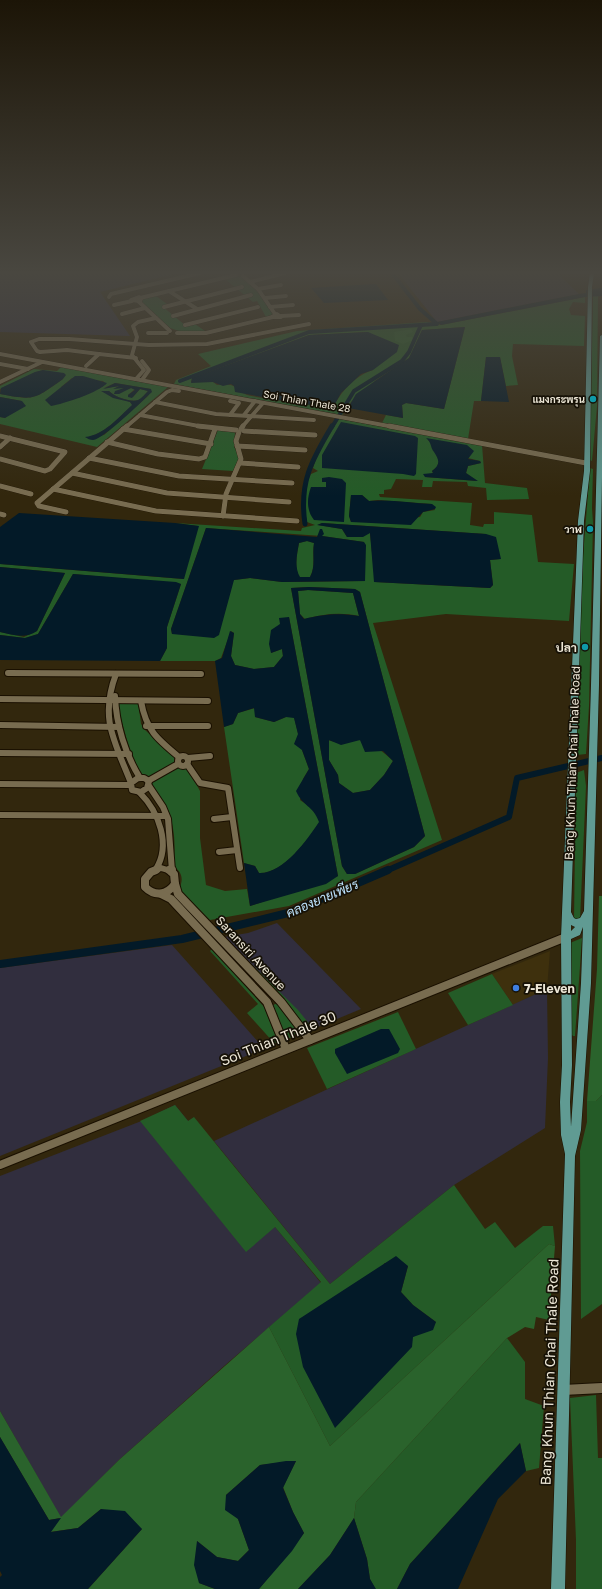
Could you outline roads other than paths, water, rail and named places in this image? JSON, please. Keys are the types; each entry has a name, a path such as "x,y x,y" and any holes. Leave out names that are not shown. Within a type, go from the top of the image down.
{"main road":[{"name":"Bang Khun Thian Chai Thale Road","path":"570,1156 566,1135 565,1102 567,1065 566,912 581,521 587,470 589,347"},
{"name":"Bang Khun Thian Chai Thale Road","path":"558,1589 570,1156 576,1130 586,983 597,522 600,485 602,347"},
{"path":"586,461 595,461 600,409"},
{"path":"587,470 590,467 594,468 595,470 593,511 597,522"},
{"path":"566,937 577,932 588,910"},
{"path":"566,912 570,920 580,924"}],"street":[{"path":"34,347 40,352 67,350 136,358 150,370"},
{"path":"136,347 136,358 144,370"},
{"name":"Soi Thian Thale 28","path":"0,354 586,461"},
{"path":"86,366 99,354"},
{"path":"57,360 99,368"},
{"path":"0,381 40,362"},
{"path":"0,364 26,369"},
{"path":"136,379 144,370 150,370"},
{"path":"142,380 150,370"},
{"path":"66,512 36,504 167,392 172,390 238,403 230,415"},
{"path":"223,516 226,497 240,463 240,454 236,441 246,417 255,401"},
{"path":"154,402 246,417 253,415 314,420"},
{"path":"253,415 263,403"},
{"path":"140,415 215,429 315,435"},
{"path":"123,429 211,444"},
{"path":"107,442 181,458 200,460 205,457 211,444 215,429"},
{"path":"0,436 65,452 50,469 45,471 0,459"},
{"path":"0,447 10,438"},
{"path":"237,446 306,450"},
{"path":"90,458 179,476 292,484"},
{"path":"240,463 298,466"},
{"path":"72,473 168,494 289,502"},
{"path":"0,486 31,494"},
{"path":"53,489 156,511 297,521"},
{"path":"8,672 201,674"},
{"path":"116,674 111,700 111,726 114,743 132,790 140,793 157,816 160,830 162,857 160,865 147,875 144,883 147,890 161,894 170,891 175,884 176,878 172,872 166,869 156,869"},
{"path":"0,699 208,701"},
{"path":"111,700 129,754 140,778 149,783 166,816 170,830 172,872"},
{"path":"141,701 146,726 179,761"},
{"path":"0,725 119,727"},
{"path":"146,726 208,726"},
{"path":"0,753 129,754"},
{"path":"140,793 146,790 149,783 185,756 200,785 205,787 225,786 228,788 240,868"},
{"path":"188,761 210,756"},
{"path":"0,784 130,784 140,778"},
{"path":"0,815 166,816"},
{"path":"214,819 232,817"},
{"path":"218,852 237,850"},
{"name":"Saransiri Avenue","path":"175,884 178,894 297,1021 310,1040"},
{"name":"Saransiri Avenue","path":"161,894 167,896 267,1002 286,1049"},
{"name":"Soi Thian Thale 30","path":"0,1166 566,937"},
{"path":"233,967 242,961"},
{"path":"269,1009 270,1004 278,1000"},
{"path":"563,1390 602,1388"}],"water":[{"path":"276,347 398,347 397,352 373,370 361,374 341,393 335,404 329,407 295,403 235,392 234,386 231,384 223,386 213,382 191,383 192,378"},
{"path":"414,347 460,347 444,409 406,403 402,405 403,418 348,408 356,394 409,358"},
{"path":"486,357 500,357 509,402 481,401"},
{"path":"43,370 64,373 66,375 63,379 46,391 34,397 28,398 0,394 1,388 35,372"},
{"path":"75,376 83,376 107,383 89,394 64,403 51,406 45,400"},
{"path":"115,383 151,389 152,392 123,419 105,433 93,440 88,439 85,437 92,436 105,429 132,405 130,402 113,398 101,391 109,391 114,395 135,401 141,398 148,391 140,389 132,398 128,397 128,395 135,390 131,388 119,394 114,394 115,391 124,388 113,389 119,386 103,389"},
{"path":"0,397 22,401 26,406 5,418 0,417"},
{"path":"341,422 415,436 418,438 416,474 414,476 322,468 322,455"},
{"path":"426,438 467,445 474,451 468,459 480,461 481,463 468,466 466,473 478,481 425,477 423,474 433,473 432,471 438,464 437,457"},
{"path":"329,477 342,479 346,483 344,522 314,520 308,508 311,487 326,487 326,482 322,482 322,478"},
{"path":"351,495 362,495 369,501 432,504 436,507 435,509 423,512 411,525 351,522 349,516"},
{"path":"19,513 175,523 199,526 184,579 0,564 0,527"},
{"path":"322,523 486,534 496,537 501,559 490,560 493,585 490,588 374,582 370,533 363,537 347,537 342,529 317,525"},
{"path":"206,528 317,537 320,529 322,529 324,534 322,536 364,542 366,545 365,581 282,582 250,578 234,580 219,635 214,638 172,634 171,629","holes":["307,541 314,543 312,573 310,577 300,577 297,569 299,543"]},
{"path":"0,567 65,573 37,631 23,636 0,632"},
{"path":"73,574 176,582 181,584 167,627 167,648 160,661 0,660 0,635 25,638 38,634"},
{"path":"309,587 355,589 360,592 425,836 414,847 355,874 347,874 342,866 291,588","holes":["308,590 353,593 359,616 332,614 304,619 300,614 298,591","329,740 341,745 360,740 365,752 383,751 393,761 384,775 370,790 353,793 339,783 338,775 329,760"]},
{"path":"289,617 338,876 326,884 250,906 244,863 255,866 259,873 268,872 277,868 294,855 319,822 317,816 296,791 309,769 302,750 294,744 298,734 294,718 286,717 274,722 255,717 254,708 238,713 233,724 224,727 215,661 222,658 230,631 234,633 231,656 235,665 254,669 274,667 283,656 282,649 271,653 269,644 271,630 280,624 279,618"},
{"path":"381,1029 389,1029 400,1049 398,1053 347,1074 335,1053 335,1049"},
{"path":"396,1256 408,1266 401,1292 413,1305 436,1322 433,1330 413,1337 412,1347 335,1428 303,1367 296,1334 299,1319"},
{"path":"0,1437 49,1520 61,1518 51,1532 78,1528 101,1509 125,1511 142,1529 88,1589 0,1589 0,1577 2,1575 0,1571"},
{"path":"520,1443 526,1471 498,1499 458,1589 397,1589 410,1564"},
{"path":"296,1461 283,1488 304,1533 292,1551 259,1589 215,1589 199,1583 194,1565 197,1541 217,1557 238,1561 249,1550 238,1519 225,1510 226,1495 260,1465"},
{"path":"354,1518 367,1559 370,1579 376,1589 298,1589 330,1555"}],"waterway":[{"path":"180,381 269,347"},
{"path":"332,427 354,391 402,361 411,347"},
{"path":"305,524 304,496 308,473 318,450 332,426"},
{"name":"คลองยายเพียร","path":"386,871 509,817 517,778 602,758"},
{"name":"คลองยายเพียร","path":"0,964 182,939 288,913 388,870"}],"place":[{"name":"แมงกระพรุน","path":"593,399"},
{"name":"วาฬ","path":"590,529"},
{"name":"ปลา","path":"585,647"},
{"name":"7-Eleven","path":"516,988"}]}
